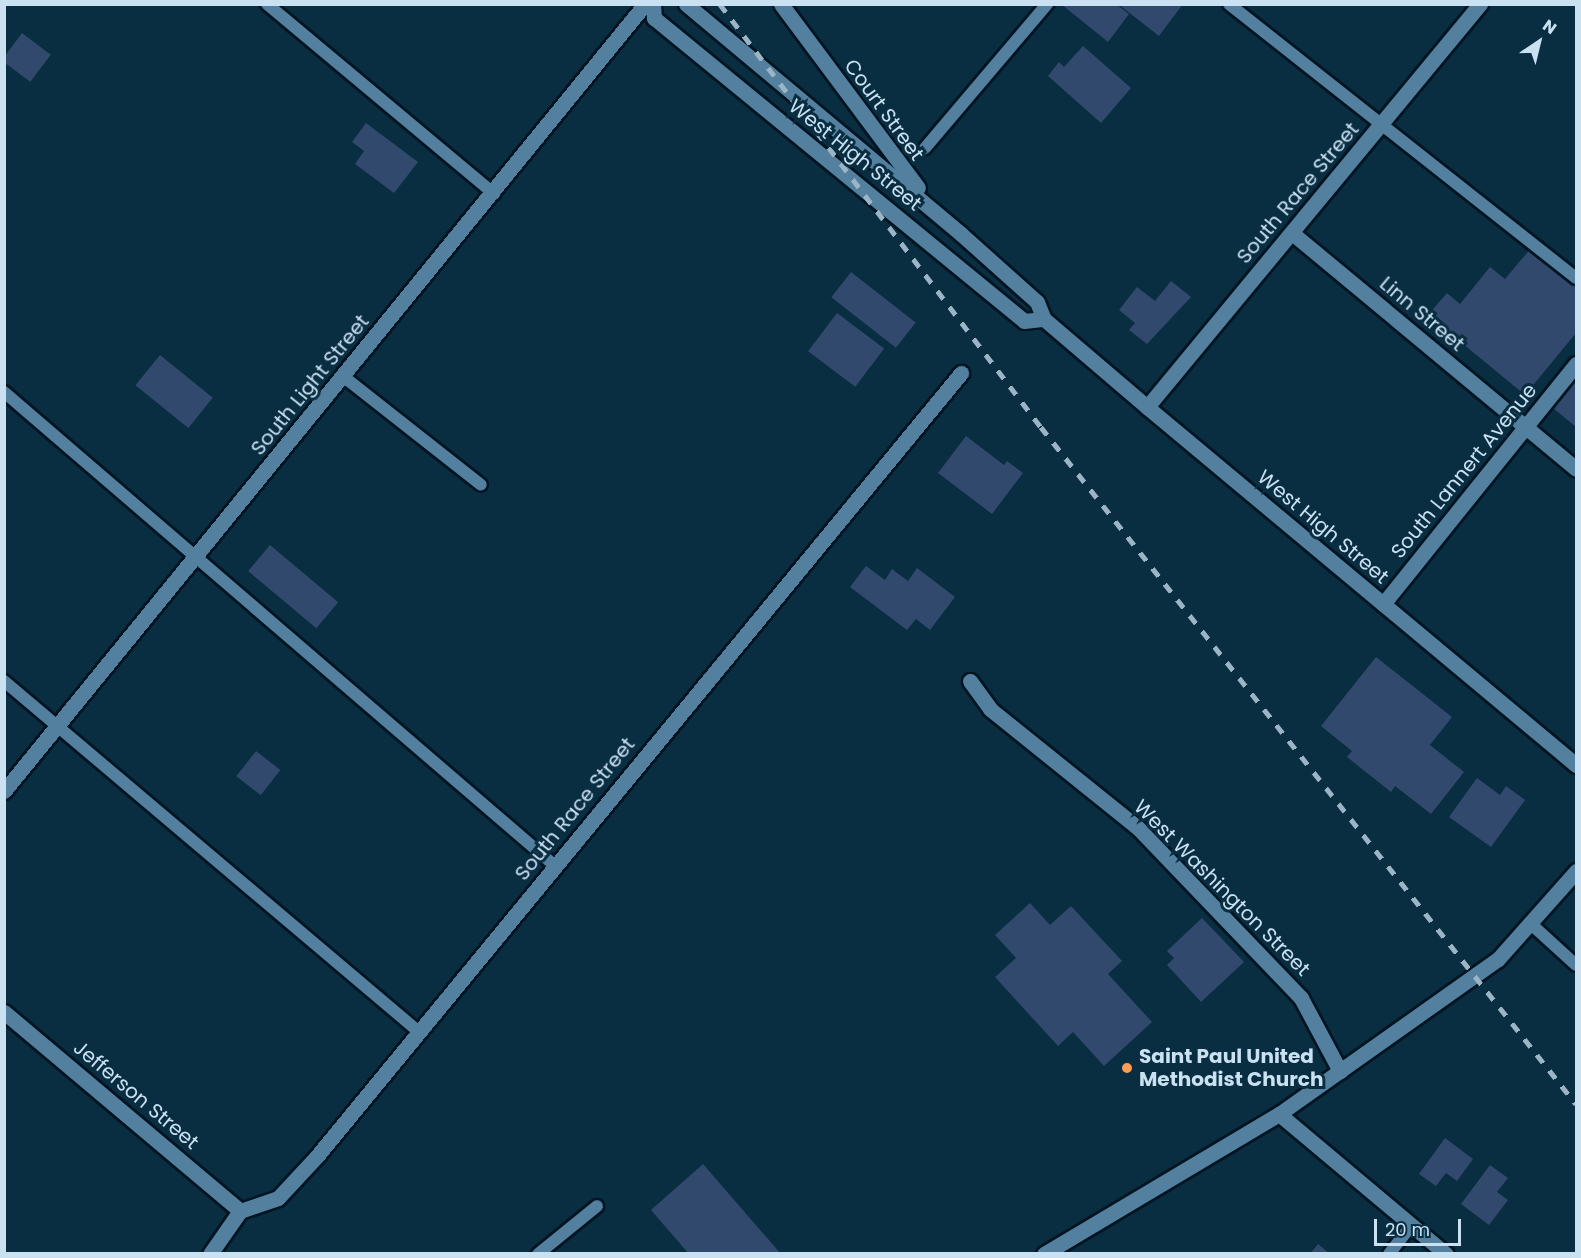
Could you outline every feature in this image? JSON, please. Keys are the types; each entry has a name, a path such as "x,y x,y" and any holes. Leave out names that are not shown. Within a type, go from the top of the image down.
{"street":[{"name":"South Light Street","path":"4,791 494,194 645,4"},
{"name":"West High Street","path":"653,4 654,18 1024,321 1044,319"},
{"name":"West High Street","path":"686,4 961,234 1037,302 1044,319 1576,765"},
{"name":"Court Street","path":"781,4 909,178 961,234"},
{"name":"South Race Street","path":"1147,406 1480,4"},
{"name":"Linn Street","path":"1292,233 1576,469"},
{"name":"South Lannert Avenue","path":"1383,604 1576,364"},
{"name":"South Race Street","path":"240,1211 278,1198 419,1032 961,373"},
{"name":"West Washington Street","path":"970,681 990,709 1139,829 1301,998 1340,1071"},
{"path":"1044,1254 1280,1114 1498,959 1576,871"},
{"name":"Jefferson Street","path":"4,1012 240,1211"},
{"path":"1280,1114 1446,1254"},
{"path":"210,1254 240,1211"}],"lane":[{"path":"267,4 494,194"},
{"path":"926,148 1047,4"},
{"path":"1229,4 1380,126 1576,278"},
{"path":"344,377 481,484"},
{"path":"4,392 555,866"},
{"path":"4,681 419,1032"},
{"path":"1530,923 1576,965"},
{"path":"538,1254 597,1206"},
{"path":"1389,1254 1412,1225"}],"building":[{"path":"1061,4 1116,4 1129,14 1108,42"},
{"path":"1118,4 1183,4 1159,36"},
{"path":"22,33 51,55 30,82 4,62 4,57"},
{"path":"1083,46 1131,88 1101,123 1048,76 1059,62 1064,67"},
{"path":"366,123 418,162 394,193 355,164 364,151 352,142"},
{"path":"1532,247 1576,284 1576,333 1525,395 1428,315 1447,293 1460,304 1490,267 1505,279"},
{"path":"851,272 916,322 896,348 831,297"},
{"path":"1171,281 1191,297 1147,344 1129,330 1135,323 1119,310 1137,287 1155,301"},
{"path":"837,313 884,349 855,387 808,351"},
{"path":"160,355 213,398 188,428 135,385"},
{"path":"1576,379 1576,427 1553,408"},
{"path":"966,436 1004,465 1007,461 1023,473 992,514 938,473"},
{"path":"270,545 338,602 316,628 248,571"},
{"path":"866,566 885,580 892,569 908,581 917,568 955,597 930,630 916,619 907,630 850,587"},
{"path":"1376,657 1452,717 1430,745 1464,772 1431,814 1395,786 1391,792 1347,757 1352,751 1321,726"},
{"path":"256,751 280,770 261,795 236,776"},
{"path":"1477,778 1500,795 1506,786 1525,800 1491,847 1449,817"},
{"path":"1030,903 1050,925 1071,906 1122,961 1108,974 1152,1022 1104,1066 1073,1032 1058,1046 995,977 1016,958 995,935"},
{"path":"1202,918 1244,962 1201,1002 1167,965 1174,958 1167,951"},
{"path":"1445,1138 1473,1159 1457,1181 1446,1173 1436,1186 1419,1174"},
{"path":"703,1164 781,1254 689,1254 651,1210"},
{"path":"1490,1165 1508,1178 1497,1192 1508,1200 1489,1225 1461,1204"},
{"path":"1318,1244 1330,1254 1310,1254"}],"railway":[{"path":"720,4 1041,427 1576,1104"}],"place":[{"name":"Saint Paul United Methodist Church","path":"1127,1068"}]}
